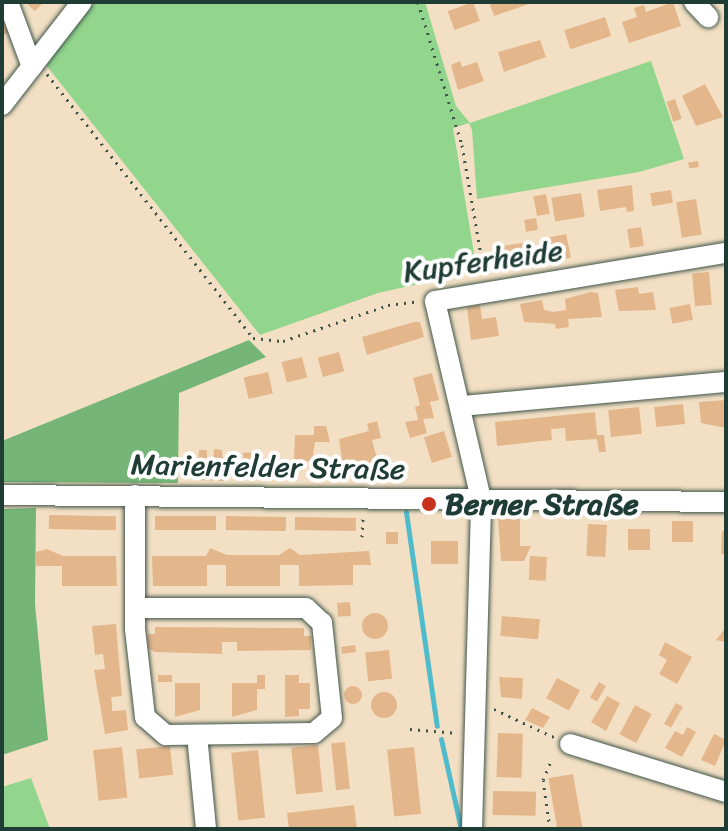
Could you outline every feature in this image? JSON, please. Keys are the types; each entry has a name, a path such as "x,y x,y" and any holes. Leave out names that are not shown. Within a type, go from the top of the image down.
{"street":[{"path":"8,2 34,64"},
{"path":"2,105 82,2"},
{"name":"Kupferheide","path":"435,301 726,253"},
{"path":"435,301 462,406 481,499 472,829"},
{"path":"462,406 726,382"},
{"name":"Marienfelder Straße","path":"2,495 726,502"},
{"path":"135,495 135,608 145,717 166,735 314,733 332,718 322,623 306,608 135,608"},
{"path":"197,735 206,829"},
{"path":"570,744 726,792"}],"path":[{"path":"418,2 462,145 488,293"},
{"name":"Kupferheide","path":"34,64 253,338 271,343 388,305 435,301"},
{"path":"475,704 570,744"},
{"path":"410,729 474,734"},
{"path":"550,829 543,780 552,759"}],"green space":[{"path":"95,2 425,2 456,106 470,123 651,61 684,159 639,172 477,199 472,130 469,123 453,128 477,271 378,293 260,335 46,65"},
{"path":"249,340 266,357 179,393 178,483 2,482 2,441"},
{"path":"36,508 35,604 48,740 2,755 2,509"},
{"path":"31,778 50,829 2,829 2,787"}],"building":[{"path":"25,2 44,2 35,11"},
{"path":"473,2 480,21 454,30 448,11"},
{"path":"489,2 532,2 532,3 494,16"},
{"path":"673,2 681,26 629,43 622,22 637,17 634,8 644,5 646,12"},
{"path":"2,9 11,32 2,35"},
{"path":"605,17 611,36 570,49 564,30"},
{"path":"540,40 546,57 504,72 498,52"},
{"path":"460,61 462,67 477,62 484,81 458,90 451,65"},
{"path":"705,84 723,117 696,126 682,96"},
{"path":"675,99 682,119 673,122 666,102"},
{"path":"698,161 699,167 689,168 688,163"},
{"path":"632,185 634,211 627,212 626,207 600,211 597,190"},
{"path":"671,190 673,203 652,206 650,193"},
{"path":"581,193 585,217 555,221 551,198"},
{"path":"546,194 550,214 537,216 533,196"},
{"path":"696,199 702,235 682,238 676,202"},
{"path":"536,218 538,230 526,232 524,220"},
{"path":"641,227 644,246 630,248 627,229"},
{"path":"566,234 571,257 554,261 549,238"},
{"path":"528,242 536,260 500,270 496,247"},
{"path":"709,272 712,305 695,306 692,273"},
{"path":"638,287 639,294 653,292 656,310 619,311 615,290"},
{"path":"590,292 598,293 602,317 568,319 569,327 556,329 555,324 524,322 520,304 542,300 544,310 566,310 565,299"},
{"path":"690,304 693,320 672,324 669,308"},
{"path":"480,305 482,319 496,317 499,336 471,340 467,307"},
{"path":"420,322 424,337 367,355 362,337"},
{"path":"339,352 344,371 323,377 318,358"},
{"path":"302,357 307,377 287,382 282,362"},
{"path":"268,372 273,393 249,399 244,378"},
{"path":"432,373 439,400 430,402 434,418 423,419 427,433 410,438 405,422 418,420 415,407 420,405 413,378"},
{"path":"726,400 726,428 701,423 699,402"},
{"path":"683,404 685,424 656,427 654,407"},
{"path":"639,407 642,434 611,437 608,410"},
{"path":"595,412 597,435 604,435 606,452 599,452 597,439 566,441 565,428 551,429 552,440 497,446 495,422"},
{"path":"377,421 381,438 372,440 378,462 357,468 354,459 342,460 339,439 369,431 367,424"},
{"path":"314,426 326,426 330,442 315,442 312,462 294,459 295,435 314,435"},
{"path":"444,431 452,457 432,463 424,437"},
{"path":"214,449 222,450 224,481 196,480 199,450 207,450 207,459 213,459"},
{"path":"262,452 263,476 244,477 243,453"},
{"path":"49,515 116,516 116,530 49,529"},
{"path":"155,516 216,516 216,530 155,530"},
{"path":"226,516 286,517 286,531 226,530"},
{"path":"295,517 356,518 356,531 295,530"},
{"path":"498,519 520,519 520,546 531,546 524,561 501,561"},
{"path":"672,521 693,521 693,542 672,542"},
{"path":"588,524 607,525 605,557 586,556"},
{"path":"628,529 650,529 650,550 628,550"},
{"path":"722,531 726,531 726,554 721,554"},
{"path":"386,532 398,532 398,544 386,544"},
{"path":"431,541 458,541 458,564 431,564"},
{"path":"210,548 227,555 279,555 290,548 300,555 369,551 371,565 353,565 353,585 299,586 299,565 280,565 280,586 226,586 226,565 207,565 207,586 153,586 152,556 206,556"},
{"path":"47,549 63,556 116,556 117,586 62,586 62,566 36,566 36,552"},
{"path":"530,556 547,557 546,581 529,580"},
{"path":"350,602 351,616 338,617 337,603"},
{"path":"375,613 384,617 388,626 384,635 375,639 366,635 362,626 366,617"},
{"path":"502,616 540,619 538,639 500,636"},
{"path":"116,624 122,696 111,697 112,711 126,710 128,730 105,734 94,670 105,669 103,654 95,655 92,626"},
{"path":"155,627 304,628 304,636 311,636 311,650 237,651 237,642 222,642 222,654 155,652 148,648 148,634 155,634"},
{"path":"726,627 726,642 716,640"},
{"path":"665,642 692,657 677,684 659,674 667,660 659,655"},
{"path":"355,645 356,652 342,654 341,647"},
{"path":"389,650 392,679 368,681 365,653"},
{"path":"158,675 172,675 172,682 158,682"},
{"path":"257,675 265,675 265,689 257,689 257,710 232,717 232,683 257,683"},
{"path":"285,675 299,675 299,683 310,683 310,709 299,709 299,716 285,717"},
{"path":"499,677 523,678 522,699 501,697"},
{"path":"557,678 580,690 569,711 546,698"},
{"path":"599,682 606,686 597,702 590,698"},
{"path":"175,683 200,683 200,710 175,717"},
{"path":"349,686 357,686 362,695 360,702 349,704 344,699 344,691"},
{"path":"384,692 393,696 397,705 393,714 384,718 375,714 371,705 375,696"},
{"path":"607,696 620,703 606,731 591,722"},
{"path":"676,703 683,707 671,728 664,724"},
{"path":"635,705 652,714 636,743 620,734"},
{"path":"532,708 550,717 543,728 525,720"},
{"path":"687,727 696,732 682,757 665,748 675,731 683,735"},
{"path":"498,733 523,734 521,778 496,777"},
{"path":"714,734 726,740 715,766 701,760"},
{"path":"345,742 350,789 336,790 331,743"},
{"path":"318,745 323,792 296,795 291,748"},
{"path":"170,746 173,775 139,778 136,750"},
{"path":"122,747 127,798 98,801 93,750"},
{"path":"414,747 421,814 394,816 387,750"},
{"path":"258,750 265,818 238,820 231,753"},
{"path":"573,774 583,829 557,829 548,778"},
{"path":"493,791 536,792 536,816 493,815"},
{"path":"354,805 357,829 289,829 287,813"}],"waterway":[{"path":"406,512 437,726"},
{"path":"441,739 461,829"}],"place":[{"name":"Berner Straße","path":"429,504"}]}
